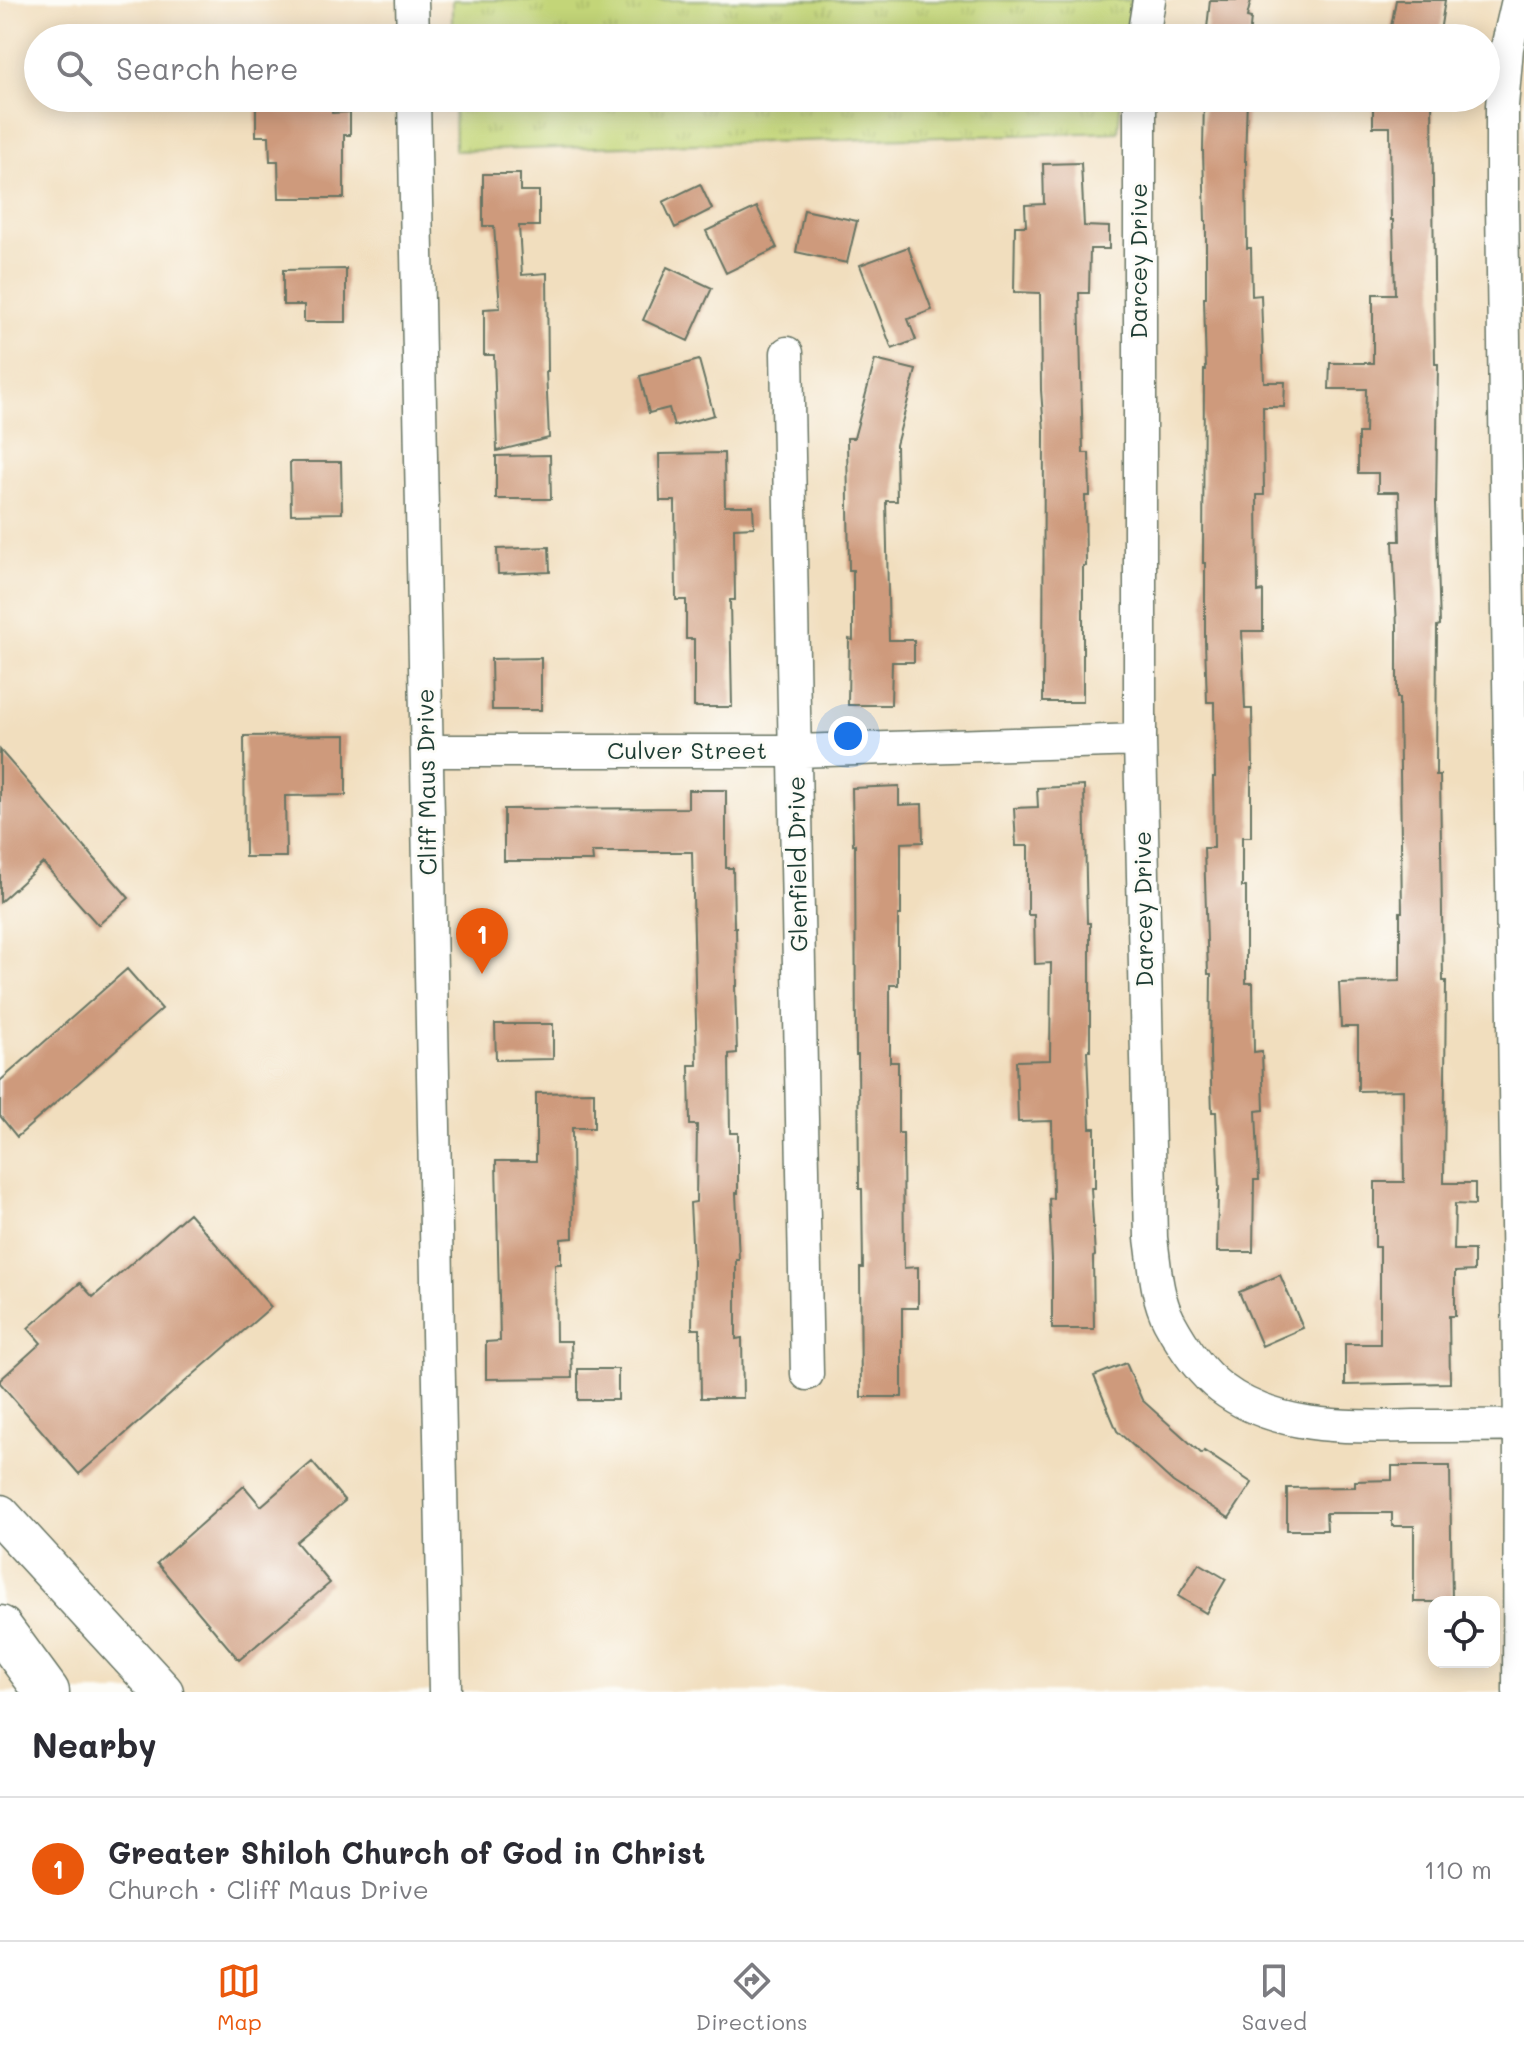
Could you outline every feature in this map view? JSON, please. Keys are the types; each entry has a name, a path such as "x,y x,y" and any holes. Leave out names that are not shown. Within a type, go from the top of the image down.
{"highway":[{"path":"0,1628 47,1692"},
{"path":"0,1674 16,1692"}],"main road":[{"path":"0,1515 163,1692"}],"street":[{"path":"412,0 413,24"},
{"path":"1145,24 1149,0"},
{"path":"1518,0 1507,48 1502,106 1502,205 1522,1425 1519,1692"},
{"name":"Cliff Maus Drive","path":"414,112 445,1692"},
{"name":"Darcey Drive","path":"1140,112 1140,740 1151,1238 1159,1292 1168,1319 1196,1363 1221,1388 1256,1408 1289,1419 1346,1427 1522,1425"},
{"name":"Glenfield Drive","path":"787,353 807,1374"},
{"name":"Culver Street","path":"427,751 796,751 1140,740"},
{"name":"Cliff Maus Drive","path":"425,1692 440,1467"}],"green space":[{"path":"452,0 1132,0 1128,24 452,24"},
{"path":"454,112 1120,112 1118,132 455,151"}],"building":[{"path":"1210,0 1251,0 1247,17 1251,18 1250,24 1207,24"},
{"path":"1396,0 1445,0 1441,24 1392,24"},
{"path":"256,112 350,112 350,135 344,135 344,198 279,198 278,161 270,161 269,136 256,136"},
{"path":"1204,112 1247,112 1247,248 1251,248 1252,296 1261,295 1264,382 1285,382 1284,407 1263,407 1264,495 1257,495 1258,592 1263,591 1263,631 1242,631 1245,709 1252,709 1253,769 1251,837 1242,837 1242,887 1246,887 1246,983 1253,983 1254,1052 1262,1051 1264,1110 1256,1111 1259,1180 1254,1180 1253,1252 1217,1252 1219,1190 1216,1112 1212,1112 1211,974 1208,974 1204,848 1214,848 1215,777 1214,702 1207,702 1203,563 1206,221"},
{"path":"1373,112 1432,112 1440,625 1437,626 1436,775 1440,775 1443,981 1446,981 1444,1183 1475,1183 1475,1205 1455,1204 1454,1250 1474,1250 1474,1271 1455,1272 1455,1316 1449,1316 1450,1383 1345,1385 1345,1344 1380,1344 1380,1247 1375,1247 1375,1182 1404,1182 1403,1090 1358,1091 1358,1027 1341,1027 1339,983 1400,981 1399,698 1393,541 1400,541 1399,492 1378,492 1378,473 1358,473 1358,433 1365,433 1366,389 1329,389 1330,363 1373,363 1373,294 1395,294 1390,127 1373,127"},
{"path":"1081,163 1084,226 1109,227 1109,249 1090,249 1089,293 1079,293 1083,453 1089,453 1090,496 1085,496 1083,702 1043,702 1044,430 1040,293 1014,292 1015,226 1026,226 1025,205 1044,204 1043,164"},
{"path":"483,174 520,174 520,191 539,191 539,226 519,226 522,275 547,273 549,438 497,451 494,355 484,355 484,309 500,308 494,226 483,226"},
{"path":"700,184 712,209 675,228 663,202"},
{"path":"757,207 777,248 726,273 706,231"},
{"path":"804,210 857,221 847,263 796,252"},
{"path":"908,247 932,310 908,319 916,340 892,349 860,265"},
{"path":"667,267 712,288 688,341 643,320"},
{"path":"346,269 346,322 304,322 304,305 283,305 283,270"},
{"path":"699,360 714,415 674,426 669,408 649,413 640,376"},
{"path":"875,360 916,370 896,445 897,501 886,501 889,640 914,640 914,662 892,662 891,705 848,705 849,639 853,640 853,570 849,570 847,438 854,438"},
{"path":"724,453 725,506 753,506 754,527 734,528 735,600 730,600 732,707 694,707 694,639 686,639 686,600 676,600 675,501 660,501 659,454"},
{"path":"550,455 551,499 496,499 496,456"},
{"path":"290,462 341,462 342,513 291,514"},
{"path":"549,547 550,572 498,574 497,549"},
{"path":"541,658 541,710 492,710 491,659"},
{"path":"346,735 346,795 285,796 286,857 245,857 244,736"},
{"path":"0,750 129,898 98,925 43,863 0,902"},
{"path":"899,786 899,805 922,804 923,842 901,843 898,985 890,985 890,1062 898,1062 898,1133 903,1133 904,1268 918,1267 918,1308 902,1308 902,1397 861,1397 862,1189 859,1189 852,788"},
{"path":"1084,786 1087,923 1090,923 1090,1051 1087,1051 1090,1128 1095,1128 1095,1188 1091,1188 1095,1256 1094,1329 1052,1329 1049,1199 1053,1198 1052,1121 1018,1122 1016,1061 1050,1060 1051,963 1035,964 1034,915 1028,915 1028,846 1016,846 1014,808 1038,807 1037,788"},
{"path":"688,790 726,790 726,868 733,868 736,927 737,1053 729,1054 730,1133 738,1133 736,1339 742,1338 743,1398 701,1398 700,1329 692,1329 690,1203 696,1202 697,1125 690,1125 689,1065 697,1065 692,852 592,852 593,861 504,861 504,809 688,808"},
{"path":"127,969 162,1009 17,1137 0,1116 0,1081"},
{"path":"495,1024 553,1024 553,1059 496,1060"},
{"path":"594,1092 594,1128 572,1128 573,1238 561,1239 561,1264 555,1264 556,1341 571,1341 572,1378 486,1379 486,1342 500,1341 496,1161 536,1161 536,1093"},
{"path":"189,1213 271,1307 79,1474 0,1380 41,1343 28,1328 80,1283 93,1297"},
{"path":"1280,1275 1303,1328 1262,1346 1239,1292"},
{"path":"1126,1363 1142,1400 1202,1454 1204,1451 1252,1483 1229,1518 1173,1482 1117,1431 1094,1376"},
{"path":"578,1369 618,1369 618,1400 578,1400"},
{"path":"312,1462 345,1501 296,1542 330,1583 239,1660 157,1563 244,1486 261,1506"},
{"path":"1392,1466 1450,1466 1452,1596 1428,1596 1428,1602 1414,1602 1414,1526 1392,1526 1392,1513 1326,1513 1327,1530 1287,1530 1287,1488 1355,1487 1355,1481 1392,1480"},
{"path":"1199,1563 1226,1579 1206,1613 1178,1596"}],"place":[{"name":"Greater Shiloh Church of God in Christ","path":"482,974"}]}
